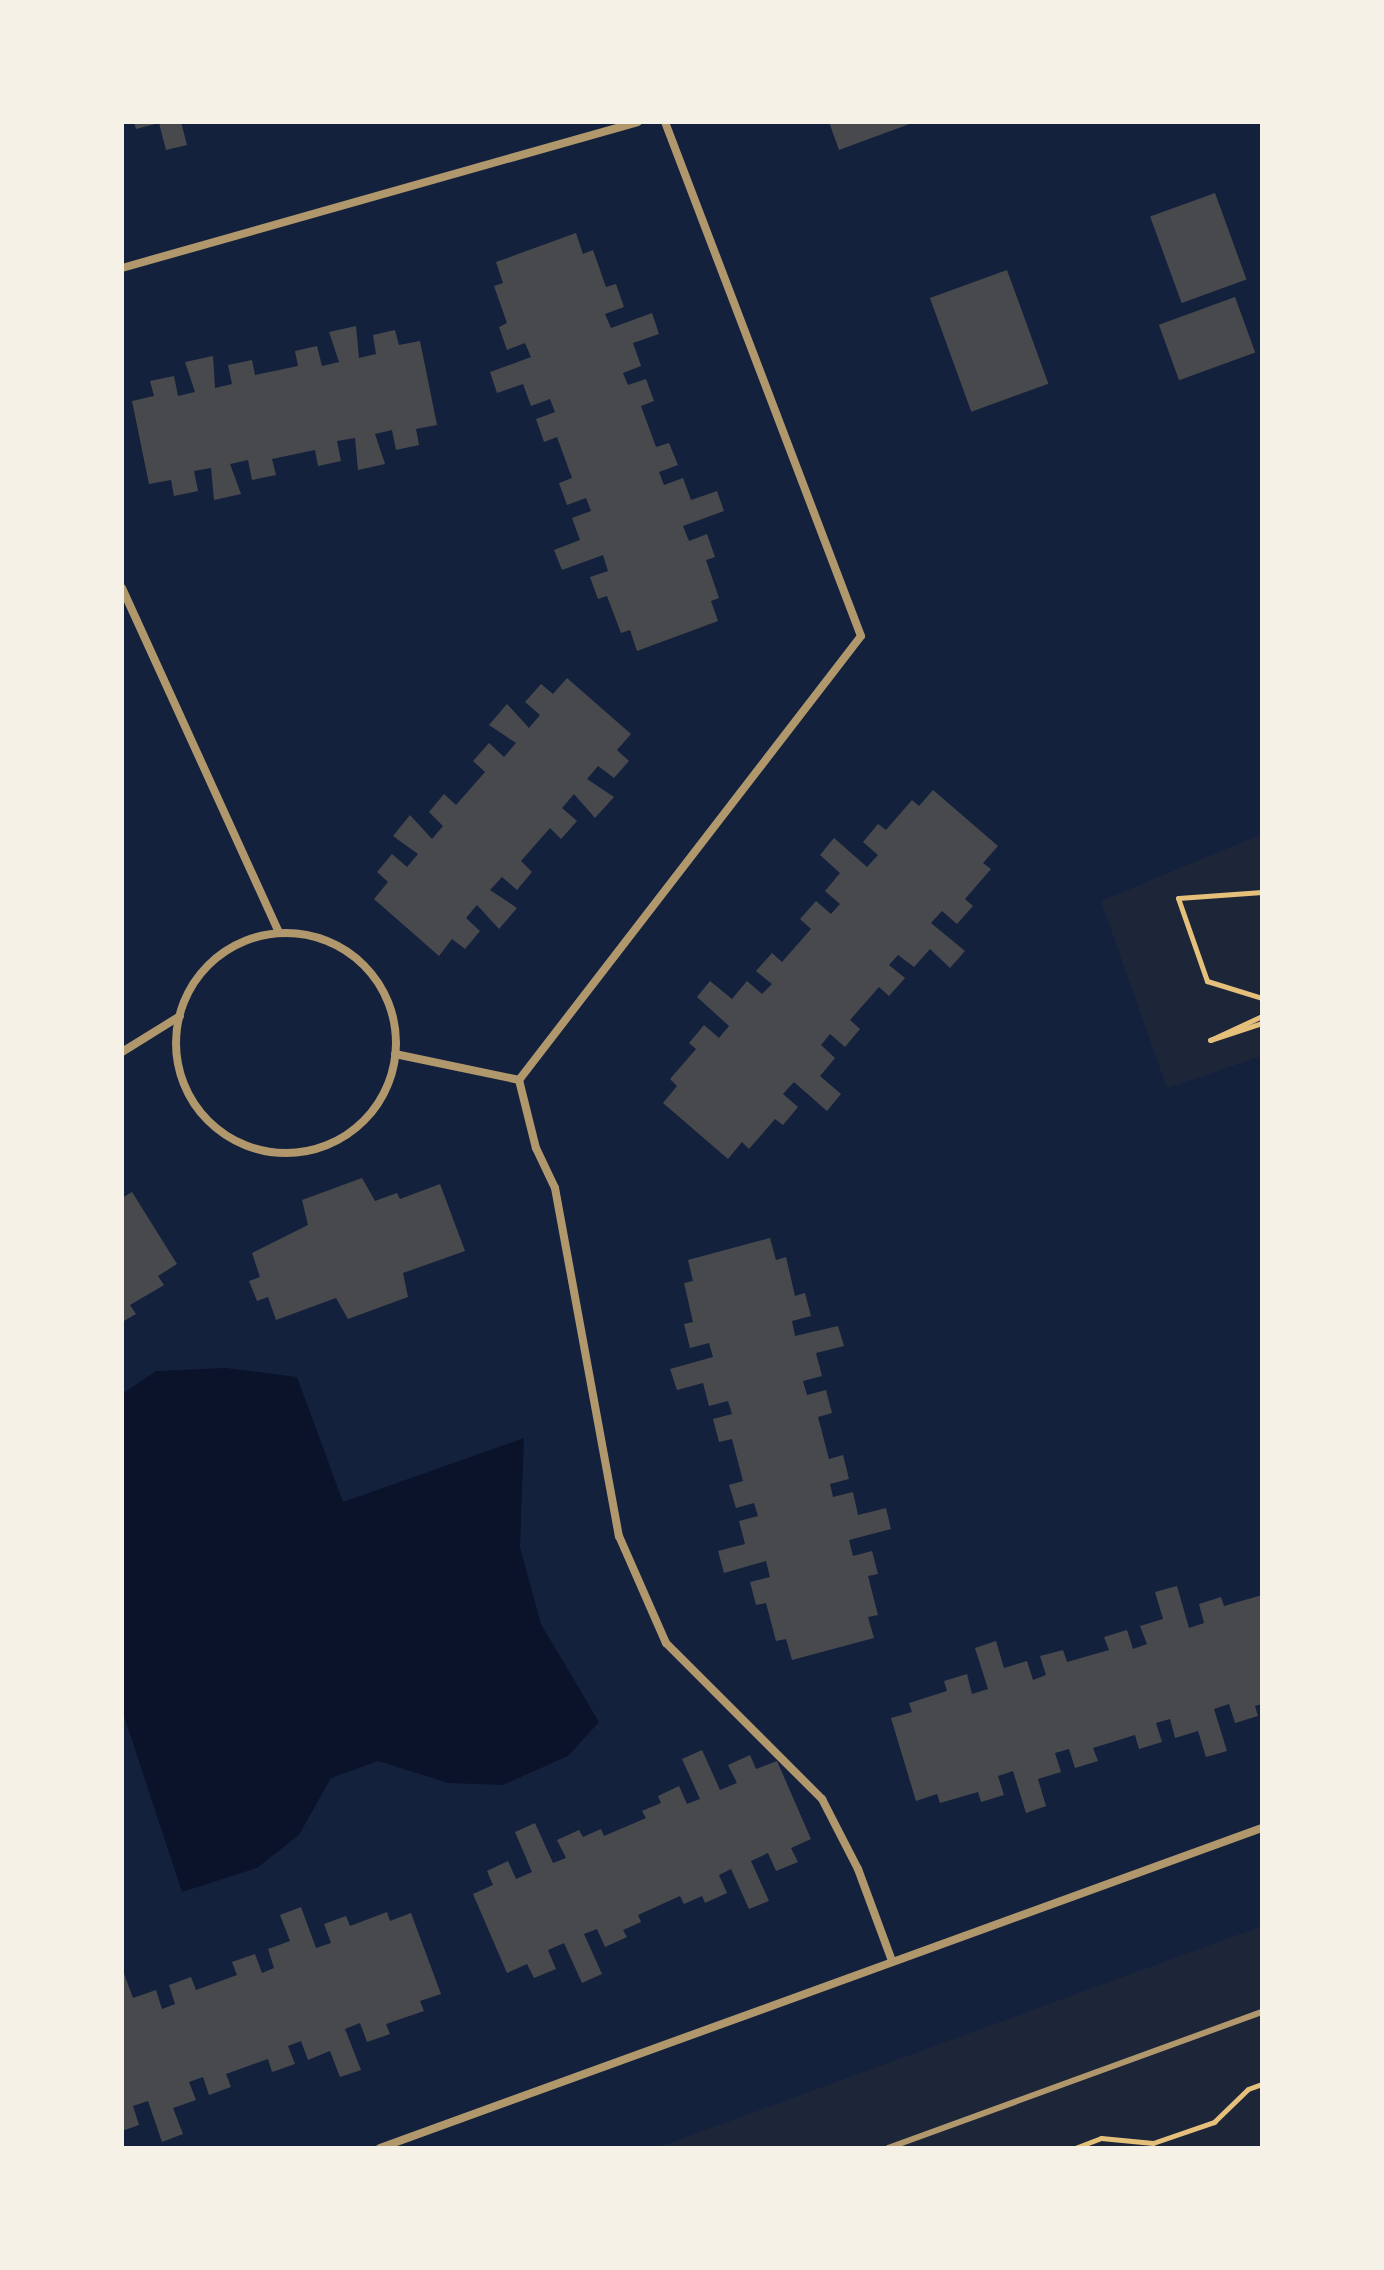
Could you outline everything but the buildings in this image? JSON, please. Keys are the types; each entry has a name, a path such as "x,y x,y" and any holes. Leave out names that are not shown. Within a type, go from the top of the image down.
{"street":[{"path":"122,268 638,122"},
{"path":"519,1080 861,636 665,122"},
{"path":"122,588 279,933"},
{"path":"279,933 304,933 339,945 368,968 388,998 397,1034 395,1054 380,1104 355,1131 323,1148 287,1154 251,1149 219,1132 194,1106 179,1072 176,1036 180,1016 204,969 232,945 279,933"},
{"path":"122,1052 180,1016"},
{"path":"395,1054 519,1080"},
{"path":"519,1080 536,1148 555,1188 619,1536 666,1643 822,1799 858,1869 892,1961"},
{"path":"380,2148 1262,1828"}],"lane":[{"path":"888,2148 1262,2012"}],"path":[{"path":"1262,892 1178,898 1207,981 1262,998"},
{"path":"1262,1016 1210,1040 1262,1023"},
{"path":"1075,2148 1101,2138 1153,2143 1214,2122 1248,2089 1262,2084"}],"shaded area":[{"path":"1262,834 1262,1056 1167,1088 1101,901"},
{"path":"226,1368 297,1377 343,1502 524,1438 520,1547 541,1624 599,1722 568,1756 503,1785 448,1783 378,1761 331,1778 299,1835 257,1868 182,1892 122,1710 122,1394 156,1371"},
{"path":"1262,1926 1262,2148 656,2148"}]}
